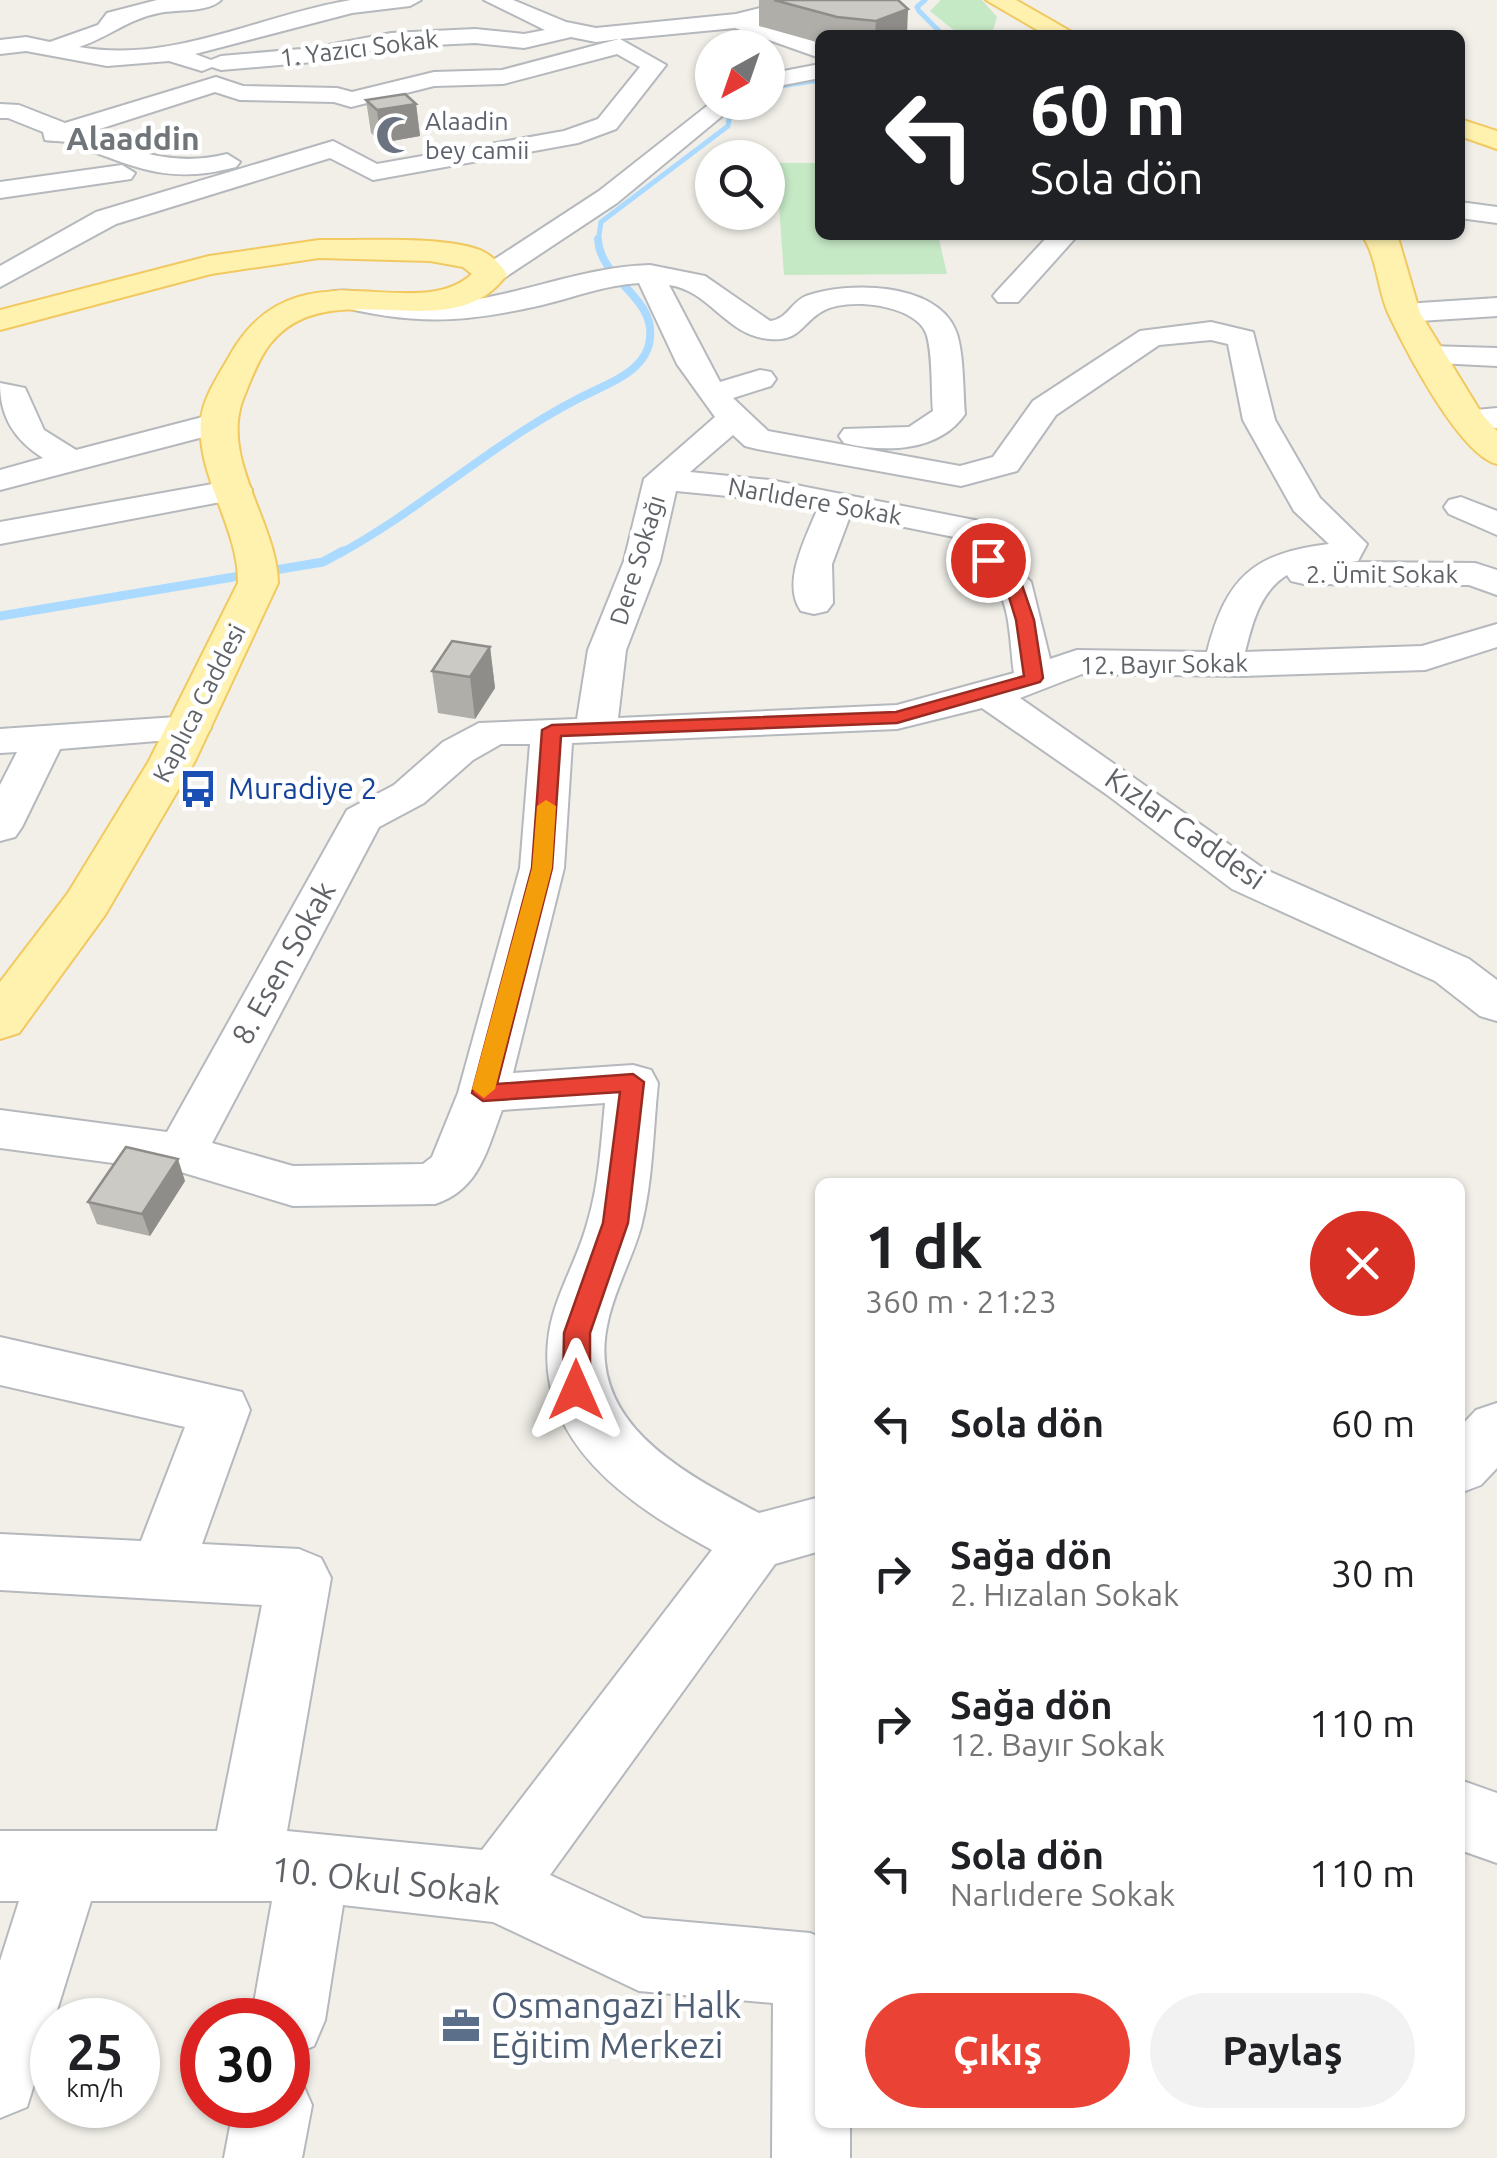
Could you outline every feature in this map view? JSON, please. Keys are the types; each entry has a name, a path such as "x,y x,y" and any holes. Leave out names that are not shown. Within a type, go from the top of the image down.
{"main road":[{"path":"999,0 1008,17 1004,26"},
{"path":"999,0 1055,30"},
{"path":"1465,128 1497,141"},
{"path":"1383,240 1404,313 1428,356 1482,419 1497,452"},
{"path":"0,320 54,309 208,265 300,250 430,252 472,260 490,274 477,289 433,300 339,298 295,308 266,325 239,360 218,423"},
{"name":"Kaplıca Caddesi","path":"0,1020 86,903 190,728 258,583 258,562 218,423"}],"street":[{"path":"51,49 106,30 115,18 159,6 210,0"},
{"path":"0,47 26,44 108,59 170,54 351,6 409,0"},
{"path":"0,278 106,218 333,150 373,172 521,139 569,138 607,124 654,66 621,40 572,30 495,0"},
{"path":"736,21 800,2"},
{"path":"94,4 115,18"},
{"path":"616,9 661,30"},
{"path":"170,54 240,93 337,95 351,100 434,79 484,79 661,30 691,16 736,21 815,49"},
{"name":"1. Yazıcı Sokak","path":"210,75 391,40 474,36 524,42 572,30"},
{"path":"391,40 421,62 434,79"},
{"path":"785,78 815,72"},
{"path":"19,142 70,132 210,75"},
{"path":"484,79 524,101"},
{"path":"0,111 10,110 70,132 131,167"},
{"path":"490,274 608,198 705,120"},
{"path":"0,190 131,167 196,169 232,160 260,170"},
{"path":"131,167 121,187 145,207"},
{"path":"1465,211 1497,215"},
{"path":"0,243 70,240"},
{"path":"1008,296 1059,240"},
{"path":"630,275 697,378 756,439 961,476 1005,464 1044,408 1151,337 1211,331 1242,338 1260,420 1306,504 1350,544 1346,553 1295,560 1265,573 1242,606 1227,640 1224,663"},
{"path":"339,298 400,311 444,312 525,300 554,294 572,285 630,275 702,285 742,320 758,327 789,327 813,303 877,294 920,309 941,330 949,414 916,437 828,435 722,407"},
{"path":"1404,313 1497,307"},
{"path":"1428,356 1497,356"},
{"path":"722,407 760,380"},
{"path":"7,394 30,435 71,462"},
{"name":"Dere Sokağı","path":"0,1129 180,1152 293,1186 435,1184 453,1169 483,1093 574,731 642,562 661,479 722,407"},
{"path":"0,480 218,423"},
{"name":"Narlıdere Sokak","path":"661,479 770,490 837,503 950,538 987,533 988,560 1012,582 1025,620 1034,678"},
{"path":"0,533 235,490"},
{"path":"814,603 814,564 837,503"},
{"path":"1462,506 1497,524"},
{"name":"2. Ümit Sokak","path":"1265,573 1474,574 1497,584"},
{"name":"12. Bayır Sokak","path":"574,731 897,717 988,694 1077,662 1425,658 1497,635"},
{"name":"Kızlar Caddesi","path":"988,694 1248,879 1452,970 1497,1004"},
{"path":"0,741 190,728"},
{"name":"8. Esen Sokak","path":"180,1152 362,819 409,794 458,750 493,732 574,731"},
{"path":"0,827 45,738"},
{"path":"483,1093 633,1082 616,1223 577,1333 576,1390 604,1438 652,1486 755,1542"},
{"path":"0,1360 222,1410 161,1570"},
{"path":"1465,1462 1497,1428"},
{"path":"498,1887 755,1542 815,1525"},
{"path":"0,1562 299,1578 245,1866"},
{"path":"1465,1817 1497,1828"},
{"path":"0,2080 33,1866"},
{"name":"10. Okul Sokak","path":"33,1866 314,1866 498,1887 639,1954 810,1970 812,2158"},
{"path":"292,1998 314,1866"},
{"path":"264,2158 269,2128"}],"green space":[{"path":"941,0 982,0 997,17 993,30 954,30 930,11"},
{"path":"785,163 815,163 815,240 939,240 947,274 784,275 781,230 785,230"}],"building":[{"path":"774,0 898,0 908,9 876,21 837,17"},
{"path":"405,94 416,104 377,110 366,100"},
{"path":"452,641 490,647 470,677 432,671"},
{"path":"126,1147 178,1159 142,1214 88,1202"}],"waterway":[{"path":"925,0 917,7 938,30"},
{"path":"785,85 815,81"},
{"path":"598,240 601,222 728,126 729,120"},
{"path":"339,554 531,426 632,370 644,356 650,338 649,323 636,299 608,266 598,240"},
{"path":"0,616 323,562 343,551"}],"slow traffic":[{"path":"484,1089 542,868 546,806"}],"place":[{"name":"Alaadin bey camii","path":"395,135"},
{"name":"Muradiye 2","path":"198,789"},
{"name":"Osmangazi Halk Eğitim Merkezi","path":"461,2026"}],"district":[{"name":"Alaaddin","path":"133,139"}],"route":[{"path":"576,1390 577,1333 616,1223 633,1082 483,1093 542,868 552,730 596,732 897,717 1001,691 1034,678 1025,620 1012,582 988,560"}]}
